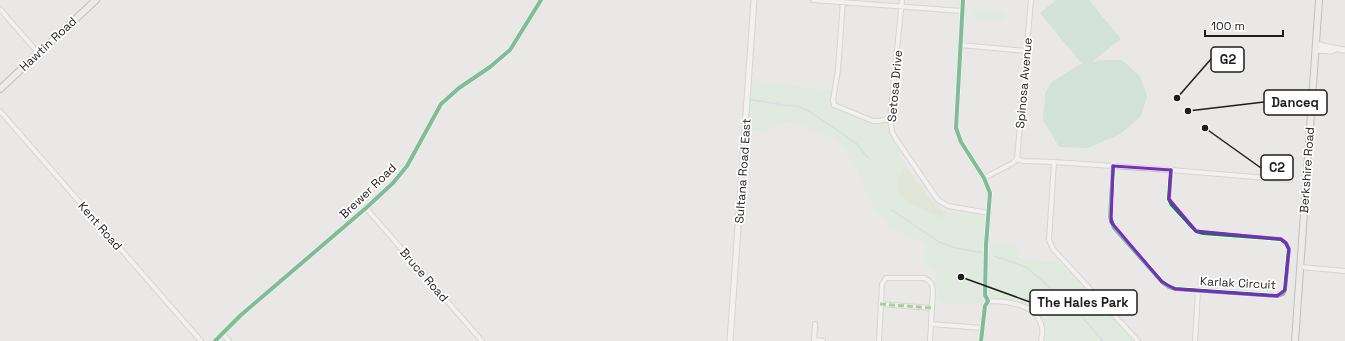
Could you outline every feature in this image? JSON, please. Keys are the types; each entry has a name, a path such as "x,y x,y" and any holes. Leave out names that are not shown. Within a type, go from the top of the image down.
{"main road":[{"name":"Hawtin Road","path":"0,89 96,0"},
{"name":"Berkshire Road","path":"1296,341 1319,0"}],"street":[{"name":"Brewer Road","path":"215,341 241,315 393,183 407,166 441,104 459,88 490,67 510,50 541,0"},
{"name":"Sultana Road East","path":"730,341 754,0"},
{"path":"813,0 843,1 962,11"},
{"name":"Setosa Drive","path":"902,0 890,119 892,132 938,200 948,206 989,212"},
{"path":"963,0 956,120 958,135 984,178 990,193 986,253 985,295 987,302 981,341"},
{"name":"Spinosa Avenue","path":"1017,159 1031,0"},
{"path":"843,1 834,105 873,121 890,119"},
{"path":"0,9 39,54"},
{"path":"960,45 1026,51"},
{"path":"1316,47 1331,46 1336,49 1345,50"},
{"name":"Kent Road","path":"0,111 201,341"},
{"path":"984,178 1013,163 1017,159 1023,161 1171,170 1290,180"},
{"path":"1054,162 1049,240 1053,249 1138,341"},
{"name":"Karlak Circuit","path":"1113,166 1110,217 1114,228 1162,282 1171,288 1198,291 1278,296 1283,294 1286,290 1289,249 1286,243 1281,239 1203,233 1196,231 1176,210 1169,199 1171,170"},
{"name":"Bruce Road","path":"366,208 482,341"},
{"path":"1300,268 1345,271"},
{"path":"880,341 880,304 882,284 886,278 917,277 929,280 932,284 933,291 930,341"},
{"path":"1196,341 1198,291"},
{"path":"987,302 1001,301 1018,304 1027,309 1039,320 1042,329 1041,341"},
{"path":"880,304 932,308"},
{"path":"815,324 814,341 823,341"},
{"path":"931,324 982,328"},
{"path":"222,334 229,341"}],"highlighted area":[{"path":"1113,166 1171,170 1169,199 1196,231 1281,239 1286,243 1289,249 1285,290 1277,296 1175,289 1162,282 1111,222"}],"green space":[{"path":"1056,0 1089,0 1121,39 1092,62 1102,60 1122,60 1140,76 1147,96 1141,116 1120,134 1088,148 1059,147 1043,120 1045,94 1052,82 1078,65 1082,64 1040,13"},
{"path":"972,9 1006,12 1005,21 972,18"},
{"path":"749,80 831,91 830,105 832,108 871,123 884,124 899,148 898,153 906,166 903,168 898,179 898,191 907,203 945,219 946,212 972,215 974,213 989,217 986,245 994,244 1012,246 1019,252 1018,258 1052,263 1058,261 1134,341 1046,341 1046,325 1018,304 988,301 985,306 938,302 936,273 929,267 923,265 926,244 888,225 875,211 849,153 842,145 827,135 793,122 784,123 770,130 760,131 746,129"},
{"path":"906,166 929,197 946,212 945,219 907,203 900,195 898,191 898,179 903,168"}],"waterway":[{"path":"748,99 797,106 809,111 857,144 868,158"},
{"path":"892,210 939,242 952,247 989,254"},
{"path":"994,256 1026,267 1076,310 1103,341"}],"marked path":[{"path":"880,304 932,308"}],"cycle path":[{"path":"215,341 241,315 393,183 407,166 441,104 459,88 490,67 510,50 541,0"},
{"path":"963,0 956,128 961,142 984,178 990,193 986,245 985,295 988,301 985,306 981,341"},
{"path":"1113,166 1110,217 1114,228 1162,282 1175,289 1277,296 1283,294 1285,290 1289,249 1286,243 1281,239 1203,233 1196,231 1172,205 1169,199 1171,170"}],"place":[{"name":"G2","path":"1177,98"},
{"name":"Danceq","path":"1188,111"},
{"name":"C2","path":"1205,128"},
{"name":"The Hales Park","path":"961,277"}]}
